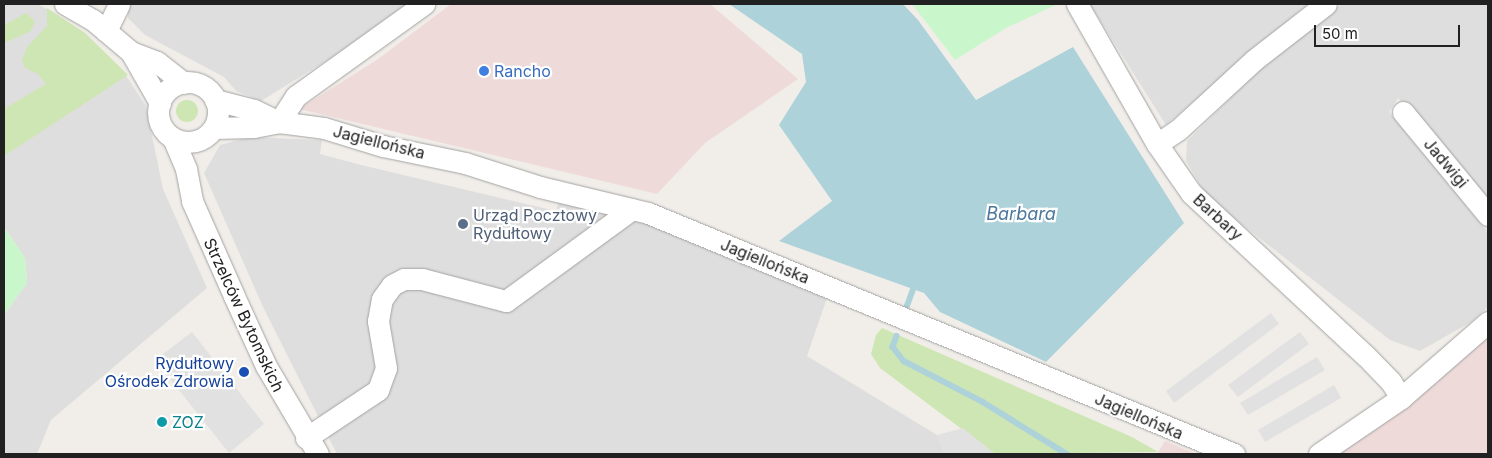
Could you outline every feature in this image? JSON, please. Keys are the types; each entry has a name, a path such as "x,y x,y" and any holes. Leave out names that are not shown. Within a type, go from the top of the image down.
{"street":[{"path":"65,4 106,30 132,52 157,62 184,83"},
{"path":"106,30 119,4"},
{"path":"279,122 254,110 216,100 199,84 184,83 169,90 160,103 159,119 173,138 279,122 291,101 302,91 424,4"},
{"name":"Barbary","path":"1077,4 1157,144 1205,208 1317,308 1391,382 1401,398"},
{"path":"1157,144 1178,130 1254,60 1326,4"},
{"path":"132,52 160,103"},
{"path":"186,169 218,115 216,100"},
{"name":"Jadwigi","path":"1403,112 1488,215"},
{"name":"Jagiellońska","path":"279,122 324,128 383,146 465,163 540,187 632,209 1234,454"},
{"name":"Strzelców Bytomskich","path":"173,138 186,169 192,201 234,296 266,366 312,446"},
{"path":"312,446 378,390 386,368 378,321 382,299 392,284 404,279 422,279 506,301 632,209"},
{"path":"1319,454 1401,398 1488,322"}],"shaded area":[{"path":"4,4 38,4 85,33 123,71 146,106 163,189 207,288 51,420 37,454 4,454 4,315 27,282 25,258 4,227"},
{"path":"127,4 408,4 334,56 261,101 236,91 224,77 145,35 128,18"},
{"path":"451,4 710,4 798,79 705,143 657,194 299,109 378,59"},
{"path":"1093,4 1308,4 1166,125 1091,6"},
{"path":"1342,4 1488,4 1488,204 1398,98 1389,112 1488,232 1488,307 1471,322 1420,351 1390,340 1208,198 1186,161 1187,141 1266,63"},
{"path":"250,137 322,140 320,154 361,165 556,211 560,198 636,219 827,298 807,356 937,435 945,454 337,454 263,307 204,173 220,145"},
{"path":"1271,313 1279,324 1174,403 1166,391"},
{"path":"192,332 264,424 229,453 155,360"},
{"path":"1300,332 1309,344 1238,397 1228,385"},
{"path":"1488,338 1488,454 1319,454 1401,398"},
{"path":"1317,357 1325,370 1248,415 1240,403"},
{"path":"1334,385 1341,398 1265,442 1258,430"},
{"path":"963,428 995,454 945,454 937,435"},
{"path":"1165,441 1196,454 1157,454"}],"green space":[{"path":"912,4 1058,4 1006,28 955,60"},
{"path":"47,8 85,33 128,75 4,156 4,109 46,84 38,74 25,68 22,60 27,47 47,26"},
{"path":"26,13 35,21 31,31 4,43 4,25"},
{"path":"187,100 195,103 198,111 195,119 187,122 179,119 176,111 179,103"},
{"path":"4,227 25,258 27,283 4,315"},
{"path":"882,328 1132,437 1158,452 995,454 880,368 871,354 876,335"}],"water":[{"name":"Barbara","path":"729,4 903,4 918,20 976,100 1073,47 1184,223 1046,362 940,312 924,293 779,241 832,201 779,125 806,82 802,54"}],"waterway":[{"path":"907,306 915,284"},
{"path":"897,336 893,347 904,361 983,402 1067,454"}],"place":[{"name":"Rancho","path":"484,71"},
{"name":"Urząd Pocztowy Rydułtowy","path":"463,224"},
{"name":"Rydułtowy Ośrodek Zdrowia","path":"244,372"},
{"name":"ZOZ","path":"162,422"}]}
